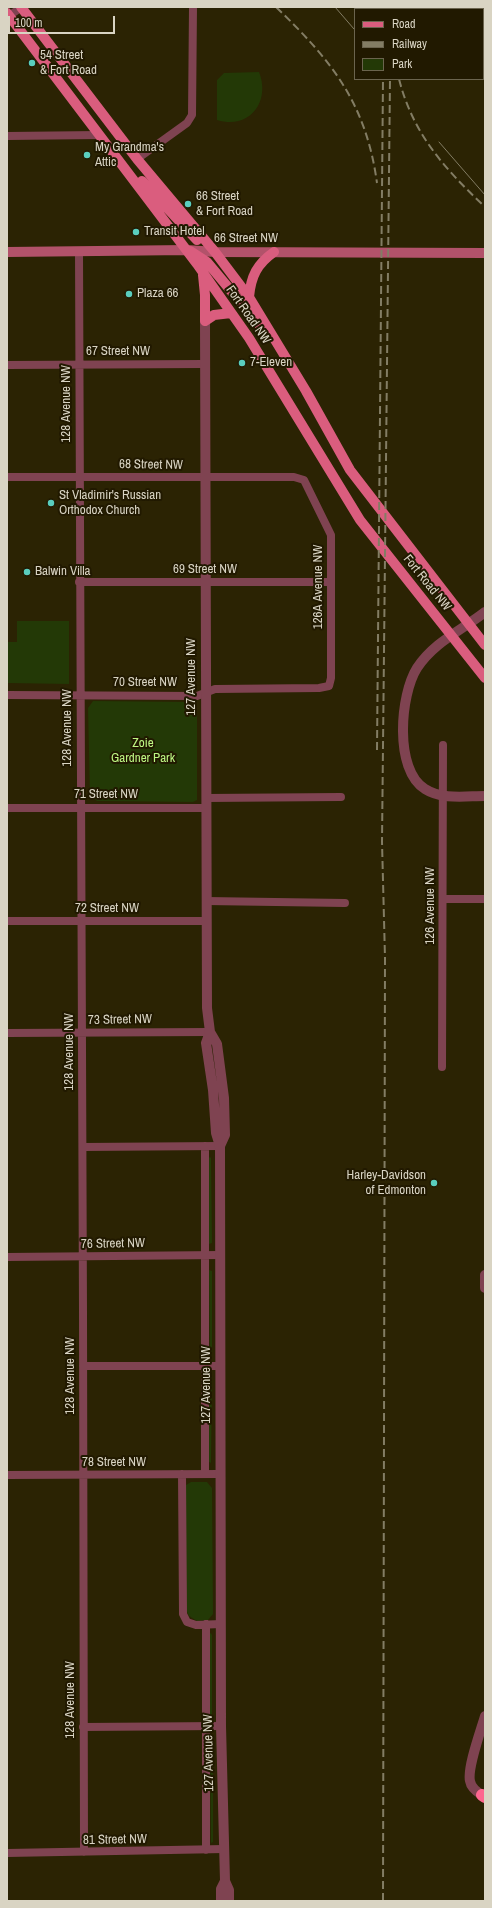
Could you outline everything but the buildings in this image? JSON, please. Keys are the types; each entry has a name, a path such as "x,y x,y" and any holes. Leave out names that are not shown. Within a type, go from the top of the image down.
{"main road":[{"name":"Fort Road NW","path":"22,7 137,159 215,252 249,297 306,391 350,470 485,645"},
{"name":"Fort Road NW","path":"8,15 187,250 260,354 357,515 485,678"},
{"path":"122,165 142,182 196,239 215,252"},
{"path":"187,250 197,254 207,262 242,306 278,347"},
{"name":"66 Street NW","path":"7,252 187,250 215,252 485,253"},
{"path":"249,297 254,272 260,263 274,252"},
{"path":"203,274 205,321"},
{"path":"205,321 214,315 231,313"}],"street":[{"path":"8,15 22,7"},
{"path":"137,159 187,123 192,114 193,7"},
{"path":"7,136 99,135"},
{"name":"128 Avenue NW","path":"79,251 78,364 83,1257 84,1852"},
{"name":"127 Avenue NW","path":"205,321 207,1008 210,1032 217,1044 224,1098 225,1135 220,1146 221,1726 225,1881 229,1890 229,1901"},
{"name":"67 Street NW","path":"7,365 204,364"},
{"name":"68 Street NW","path":"7,477 294,477"},
{"name":"126A Avenue NW","path":"294,477 300,478 306,483 331,535 331,678 329,686"},
{"name":"69 Street NW","path":"79,582 330,582"},
{"path":"485,612 432,650 417,668 410,684 404,710 404,751 410,773 414,780 426,790 443,796 485,796"},
{"name":"70 Street NW","path":"7,695 197,696 215,689 319,688 329,686"},
{"name":"126 Avenue NW","path":"442,1067 443,745"},
{"name":"71 Street NW","path":"7,808 80,808 341,796"},
{"path":"443,899 485,899"},
{"path":"206,901 345,903"},
{"name":"72 Street NW","path":"7,921 206,921"},
{"name":"73 Street NW","path":"7,1033 210,1032"},
{"name":"127 Avenue NW","path":"205,1146 205,1474"},
{"path":"82,1147 220,1146"},
{"name":"76 Street NW","path":"7,1257 220,1255"},
{"path":"485,1275 485,1288"},
{"path":"83,1366 220,1366"},
{"path":"182,1474 183,1614 187,1622 221,1624"},
{"name":"78 Street NW","path":"7,1475 221,1474"},
{"name":"127 Avenue NW","path":"206,1624 206,1850"},
{"path":"484,1796 476,1791 470,1781 471,1767 485,1716"},
{"path":"83,1726 221,1726"},
{"name":"81 Street NW","path":"7,1853 224,1849"},
{"name":"127 Avenue NW","path":"221,1901 221,1889 225,1881"}],"green space":[{"path":"259,72 262,83 262,94 254,111 248,117 239,121 228,122 217,120 217,80 224,73"},
{"path":"17,621 69,621 69,684 7,683 7,642 17,642"},
{"name":"Zoie Gardner Park","path":"93,701 193,702 197,706 197,800 193,802 97,801 90,796 88,708"},
{"path":"210,1157 212,1243 209,1244 208,1158"},
{"path":"209,1270 212,1271 212,1355 210,1356"},
{"path":"209,1376 212,1377 211,1463 209,1462"},
{"path":"191,1482 207,1482 212,1488 213,1614 208,1620 197,1621 189,1616 186,1610 186,1485"},
{"path":"211,1633 212,1717 210,1716 209,1634"},
{"path":"212,1737 213,1842 211,1843 210,1738"}],"tram line":[{"path":"335,7 354,29"},
{"path":"439,142 485,195"}],"railway":[{"path":"276,7 314,46 330,65 343,85 355,106 364,129 372,155 377,183"},
{"path":"377,750 383,80"},
{"path":"383,1901 385,958 382,842 390,80"},
{"path":"399,80 405,99 413,117 432,149 443,164 485,207"}],"place":[{"name":"54 Street & Fort Road","path":"32,63"},
{"name":"My Grandma's Attic","path":"87,155"},
{"name":"66 Street & Fort Road","path":"188,204"},
{"name":"Transit Hotel","path":"136,232"},
{"name":"Plaza 66","path":"129,294"},
{"name":"7-Eleven","path":"242,363"},
{"name":"St Vladimir's Russian Orthodox Church","path":"51,503"},
{"name":"Balwin Villa","path":"27,572"},
{"name":"Harley-Davidson of Edmonton","path":"434,1183"}]}
